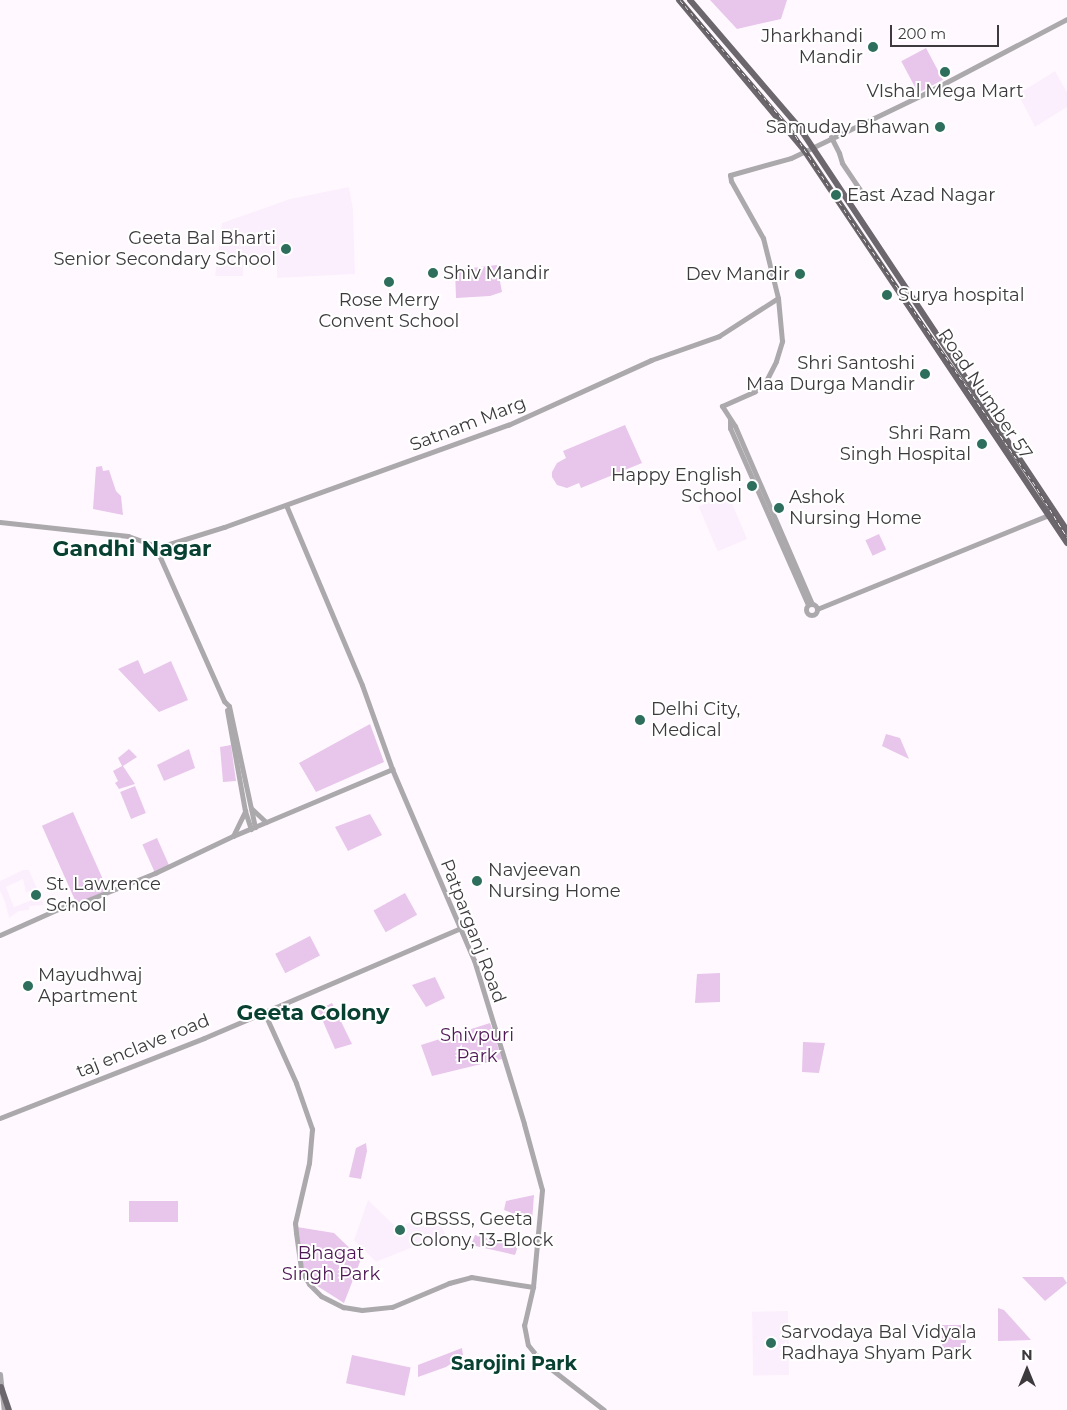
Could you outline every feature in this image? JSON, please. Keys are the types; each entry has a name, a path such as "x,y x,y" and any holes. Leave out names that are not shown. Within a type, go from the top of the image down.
{"main road":[{"name":"Road Number 57","path":"679,0 804,150 1067,543"},
{"name":"Road Number 57","path":"690,0 814,145 971,389 1067,531"},
{"path":"1,1386 9,1410"}],"street":[{"path":"817,609 810,605 730,419 722,406 760,387 769,376 782,341 778,298 763,238 730,176 732,173 777,163 924,94 1067,19"},
{"path":"830,137 840,153 842,163 862,193"},
{"name":"Satnam Marg","path":"154,546 166,545 224,527 508,426 651,360 719,336 778,298"},
{"name":"Patparganj Road","path":"286,505 362,685 392,769 474,960 541,1182 533,1287 524,1325 528,1345 542,1362 604,1410"},
{"path":"810,605 806,612 810,615 815,614 817,609 1048,515"},
{"path":"0,522 128,536 154,546 232,719 245,788 252,808 253,828"},
{"path":"225,702 245,811 253,828"},
{"path":"0,935 53,911 109,892 233,836 293,813 392,769"},
{"path":"252,808 266,822"},
{"path":"233,836 245,811"},
{"name":"taj enclave road","path":"0,1118 264,1012 461,928"},
{"path":"264,1012 296,1084 312,1128 309,1163 295,1223 301,1270 309,1284 321,1296 343,1307 362,1310 392,1307 449,1283 471,1277 533,1287"},
{"path":"0,1374 4,1410"}],"shaded area":[{"path":"1055,71 1067,92 1067,107 1035,127 1018,94"},
{"name":"Geeta Bal Bharti Senior Secondary School","path":"349,187 353,209 355,274 277,278 277,267 243,267 243,276 215,276 222,223 290,199"},
{"path":"728,494 747,539 718,552 699,507"},
{"name":"St. Lawrence School","path":"23,870 29,870 44,905 30,906 29,910 19,911 9,918 0,891 0,881","holes":["23,879 26,893 29,891 34,899 14,907 6,887"]},
{"name":"GBSSS, Geeta Colony, 13-Block","path":"368,1200 395,1226 399,1227 432,1213 436,1214 445,1234 376,1262 354,1240"},
{"name":"Sarvodaya Bal Vidyala Radhaya Shyam Park","path":"788,1311 789,1375 753,1376 752,1312"}],"green space":[{"path":"710,0 787,0 781,19 737,29"},
{"path":"926,48 943,80 918,93 901,61"},
{"path":"497,265 502,292 490,296 456,298 455,270"},
{"path":"625,425 642,463 581,488 579,483 567,488 557,485 552,477 552,472 557,463 566,458 563,451"},
{"path":"102,466 103,471 109,470 116,491 121,496 123,515 93,509 96,467"},
{"path":"879,534 886,549 873,556 865,540"},
{"path":"138,660 144,674 171,661 188,700 159,712 118,669"},
{"path":"370,724 384,762 316,792 299,763"},
{"path":"886,734 900,738 909,759 882,746"},
{"path":"231,745 236,781 223,782 220,747"},
{"path":"129,749 137,757 123,766 135,784 119,789 115,783 118,781 113,771 122,766 118,758"},
{"path":"189,749 195,768 164,781 157,765"},
{"path":"135,786 146,813 131,819 120,792"},
{"path":"73,812 109,892 78,906 42,826"},
{"path":"370,814 382,835 348,851 335,827"},
{"path":"157,838 169,865 155,872 142,845"},
{"path":"405,893 417,915 386,932 374,910"},
{"path":"310,936 320,956 285,973 275,954"},
{"path":"720,973 720,1002 695,1003 697,974"},
{"path":"435,977 445,998 426,1007 412,985"},
{"path":"332,1003 352,1044 335,1049 318,1010"},
{"name":"Shivpuri Park","path":"490,1023 502,1059 432,1076 421,1045"},
{"path":"803,1042 825,1043 819,1073 802,1072"},
{"path":"366,1143 367,1151 361,1179 349,1177 356,1148"},
{"path":"534,1195 532,1221 504,1210 506,1201"},
{"path":"129,1201 178,1201 178,1222 129,1222"},
{"name":"Bhagat Singh Park","path":"297,1227 334,1233 361,1259 344,1303 314,1284 306,1272 301,1261"},
{"path":"475,1235 518,1246 515,1255 471,1245"},
{"path":"1022,1277 1063,1277 1067,1283 1045,1301"},
{"path":"998,1308 1004,1310 1031,1340 998,1341"},
{"path":"942,1325 966,1325 966,1349 942,1349"},
{"path":"462,1348 463,1356 446,1367 418,1377 418,1365"},
{"path":"352,1355 411,1367 405,1396 346,1383"}],"railway":[{"path":"680,0 791,129 859,232 1033,482 1067,537"}],"place":[{"name":"Jharkhandi Mandir","path":"873,47"},
{"name":"VIshal Mega Mart","path":"945,72"},
{"name":"Samuday Bhawan","path":"940,127"},
{"name":"East Azad Nagar","path":"836,195"},
{"name":"Geeta Bal Bharti Senior Secondary School","path":"286,249"},
{"name":"Shiv Mandir","path":"433,273"},
{"name":"Dev Mandir","path":"800,274"},
{"name":"Rose Merry Convent School","path":"389,282"},
{"name":"Surya hospital","path":"887,295"},
{"name":"Shri Santoshi Maa Durga Mandir","path":"925,374"},
{"name":"Shri Ram Singh Hospital","path":"982,444"},
{"name":"Happy English School","path":"752,486"},
{"name":"Ashok Nursing Home","path":"779,508"},
{"name":"Delhi City, Medical","path":"640,720"},
{"name":"Navjeevan Nursing Home","path":"477,881"},
{"name":"St. Lawrence School","path":"36,895"},
{"name":"Mayudhwaj Apartment","path":"28,986"},
{"name":"GBSSS, Geeta Colony, 13-Block","path":"400,1230"},
{"name":"Sarvodaya Bal Vidyala Radhaya Shyam Park","path":"771,1343"}],"district":[{"name":"Gandhi Nagar","path":"132,549"},
{"name":"Geeta Colony","path":"313,1013"},
{"name":"Sarojini Park","path":"514,1364"}]}
